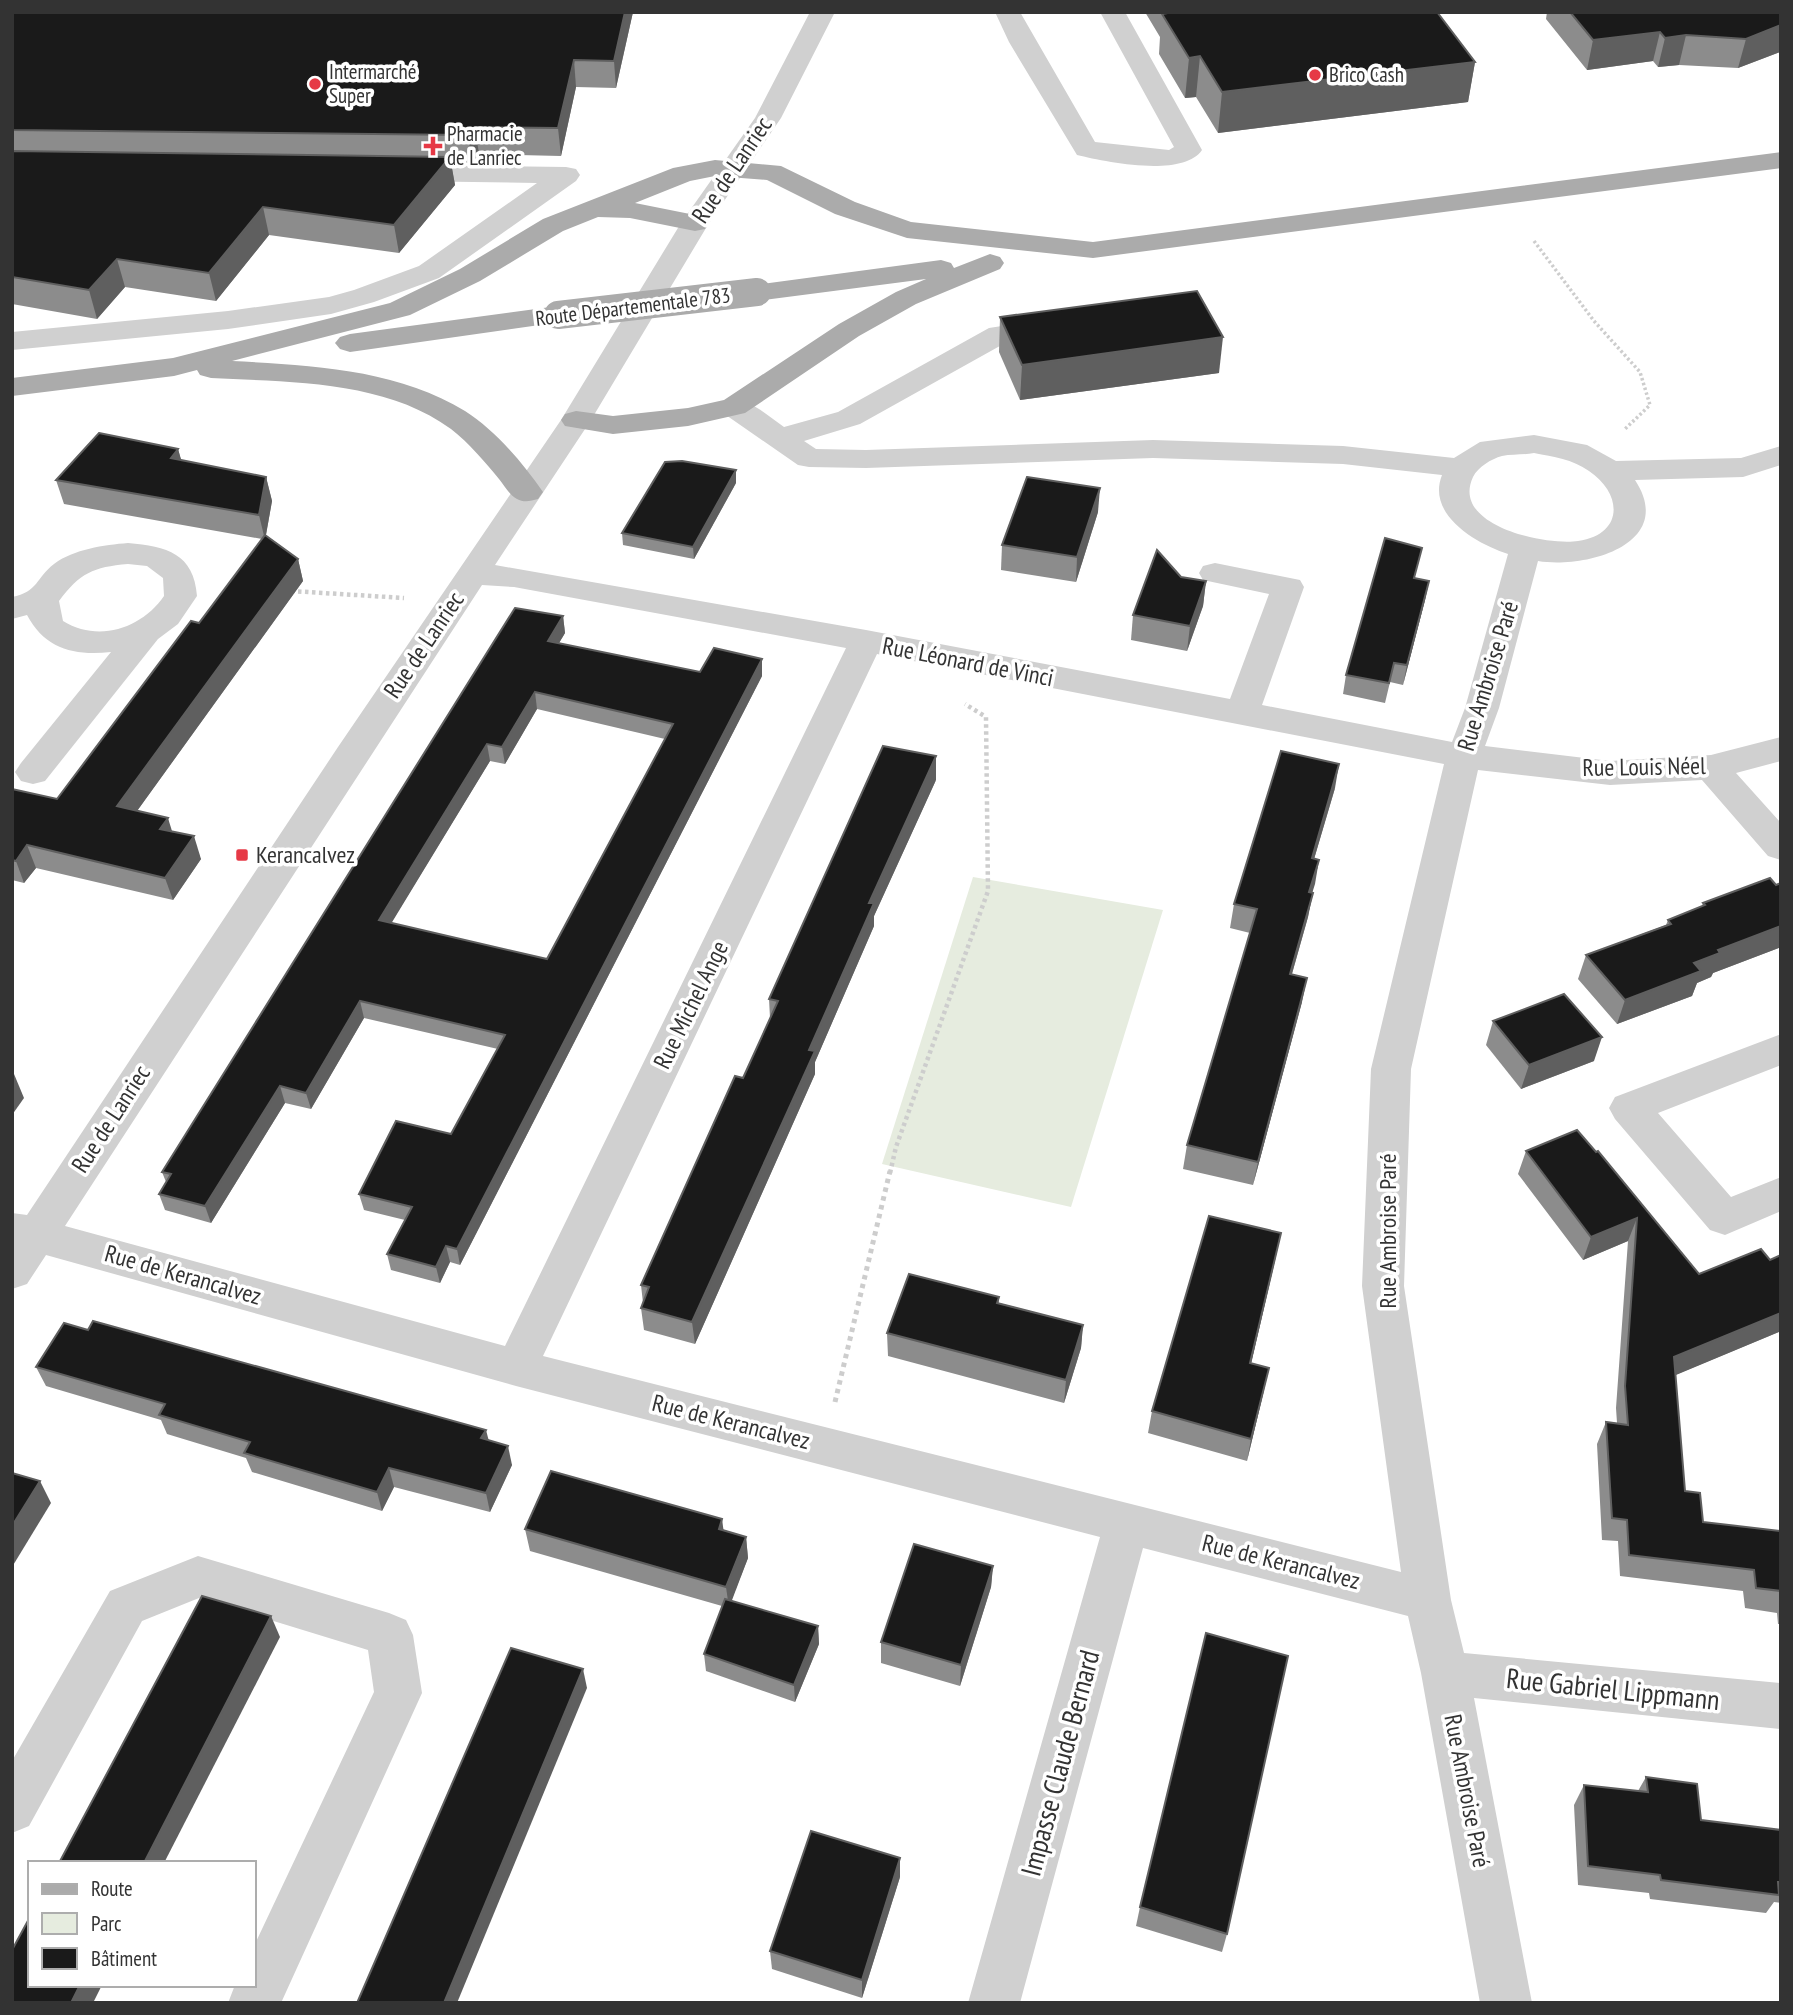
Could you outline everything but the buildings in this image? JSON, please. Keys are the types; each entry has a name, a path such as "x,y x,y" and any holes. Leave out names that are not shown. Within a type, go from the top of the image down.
{"main road":[{"path":"12,387 174,367 400,309 459,281 544,230 683,174 733,167 771,172 845,208 907,230 1093,250 1781,160"},
{"path":"593,210 630,210 695,223"},
{"name":"Route Départementale 783","path":"174,367 558,315 1093,250"},
{"path":"576,420 613,425 688,417 733,407 906,298 990,264"},
{"path":"174,367 326,375 361,382 416,401 454,416 496,456 527,492"}],"street":[{"name":"Rue de Lanriec","path":"12,1272 24,1231 576,420 695,223 768,118 823,12"},
{"path":"1007,12 1086,149 1174,158 1189,150 1112,12"},
{"path":"12,341 228,320 331,304 395,286 429,271 566,176 371,172"},
{"path":"779,438 849,418 999,334 1076,324"},
{"path":"733,407 809,458 866,459 1153,449 1343,455 1461,468"},
{"path":"1534,444 1575,452 1602,465 1630,495 1631,515 1621,533 1608,542 1582,551 1556,553 1525,550 1485,534 1464,516 1455,498 1453,485 1461,468 1471,459 1493,449 1534,444"},
{"path":"1602,465 1743,467 1781,455"},
{"name":"Rue Ambroise Paré","path":"1506,2003 1445,1673 1428,1600 1383,1286 1391,1069 1464,756 1482,708 1525,550"},
{"path":"122,553 156,558 178,575 181,596 166,619 146,632 110,642 77,641 58,634 46,624 41,610 27,604 54,580 82,562 122,553"},
{"path":"1215,573 1288,587 1241,715"},
{"name":"Rue Léonard de Vinci","path":"471,574 498,575 866,642 1464,756"},
{"path":"33,772 146,632"},
{"name":"Rue Michel Ange","path":"516,1368 866,642"},
{"name":"Rue Louis Néel","path":"1464,756 1610,773 1711,767 1781,749"},
{"path":"1711,767 1781,847"},
{"path":"1781,1049 1629,1108 1725,1218 1781,1193"},
{"name":"Rue de Kerancalvez","path":"24,1231 516,1368 1428,1600"},
{"name":"Impasse Claude Bernard","path":"994,2003 1126,1522"},
{"path":"12,1809 126,1606 198,1577 389,1635 398,1693 254,2003"},
{"name":"Rue Gabriel Lippmann","path":"1445,1673 1781,1706"}],"path":[{"path":"1534,241 1594,321 1640,372 1650,405 1602,465"},
{"path":"288,591 412,598 450,606"},
{"path":"825,1446 896,1147 988,891 986,717 964,704"}],"green space":[{"path":"973,877 1163,910 1071,1207 882,1164"}],"place":[{"name":"Brico Cash","path":"1315,75"},
{"name":"Intermarché Super","path":"315,84"},
{"name":"Pharmacie de Lanriec","path":"433,146"},
{"name":"Kerancalvez","path":"242,855"}]}
